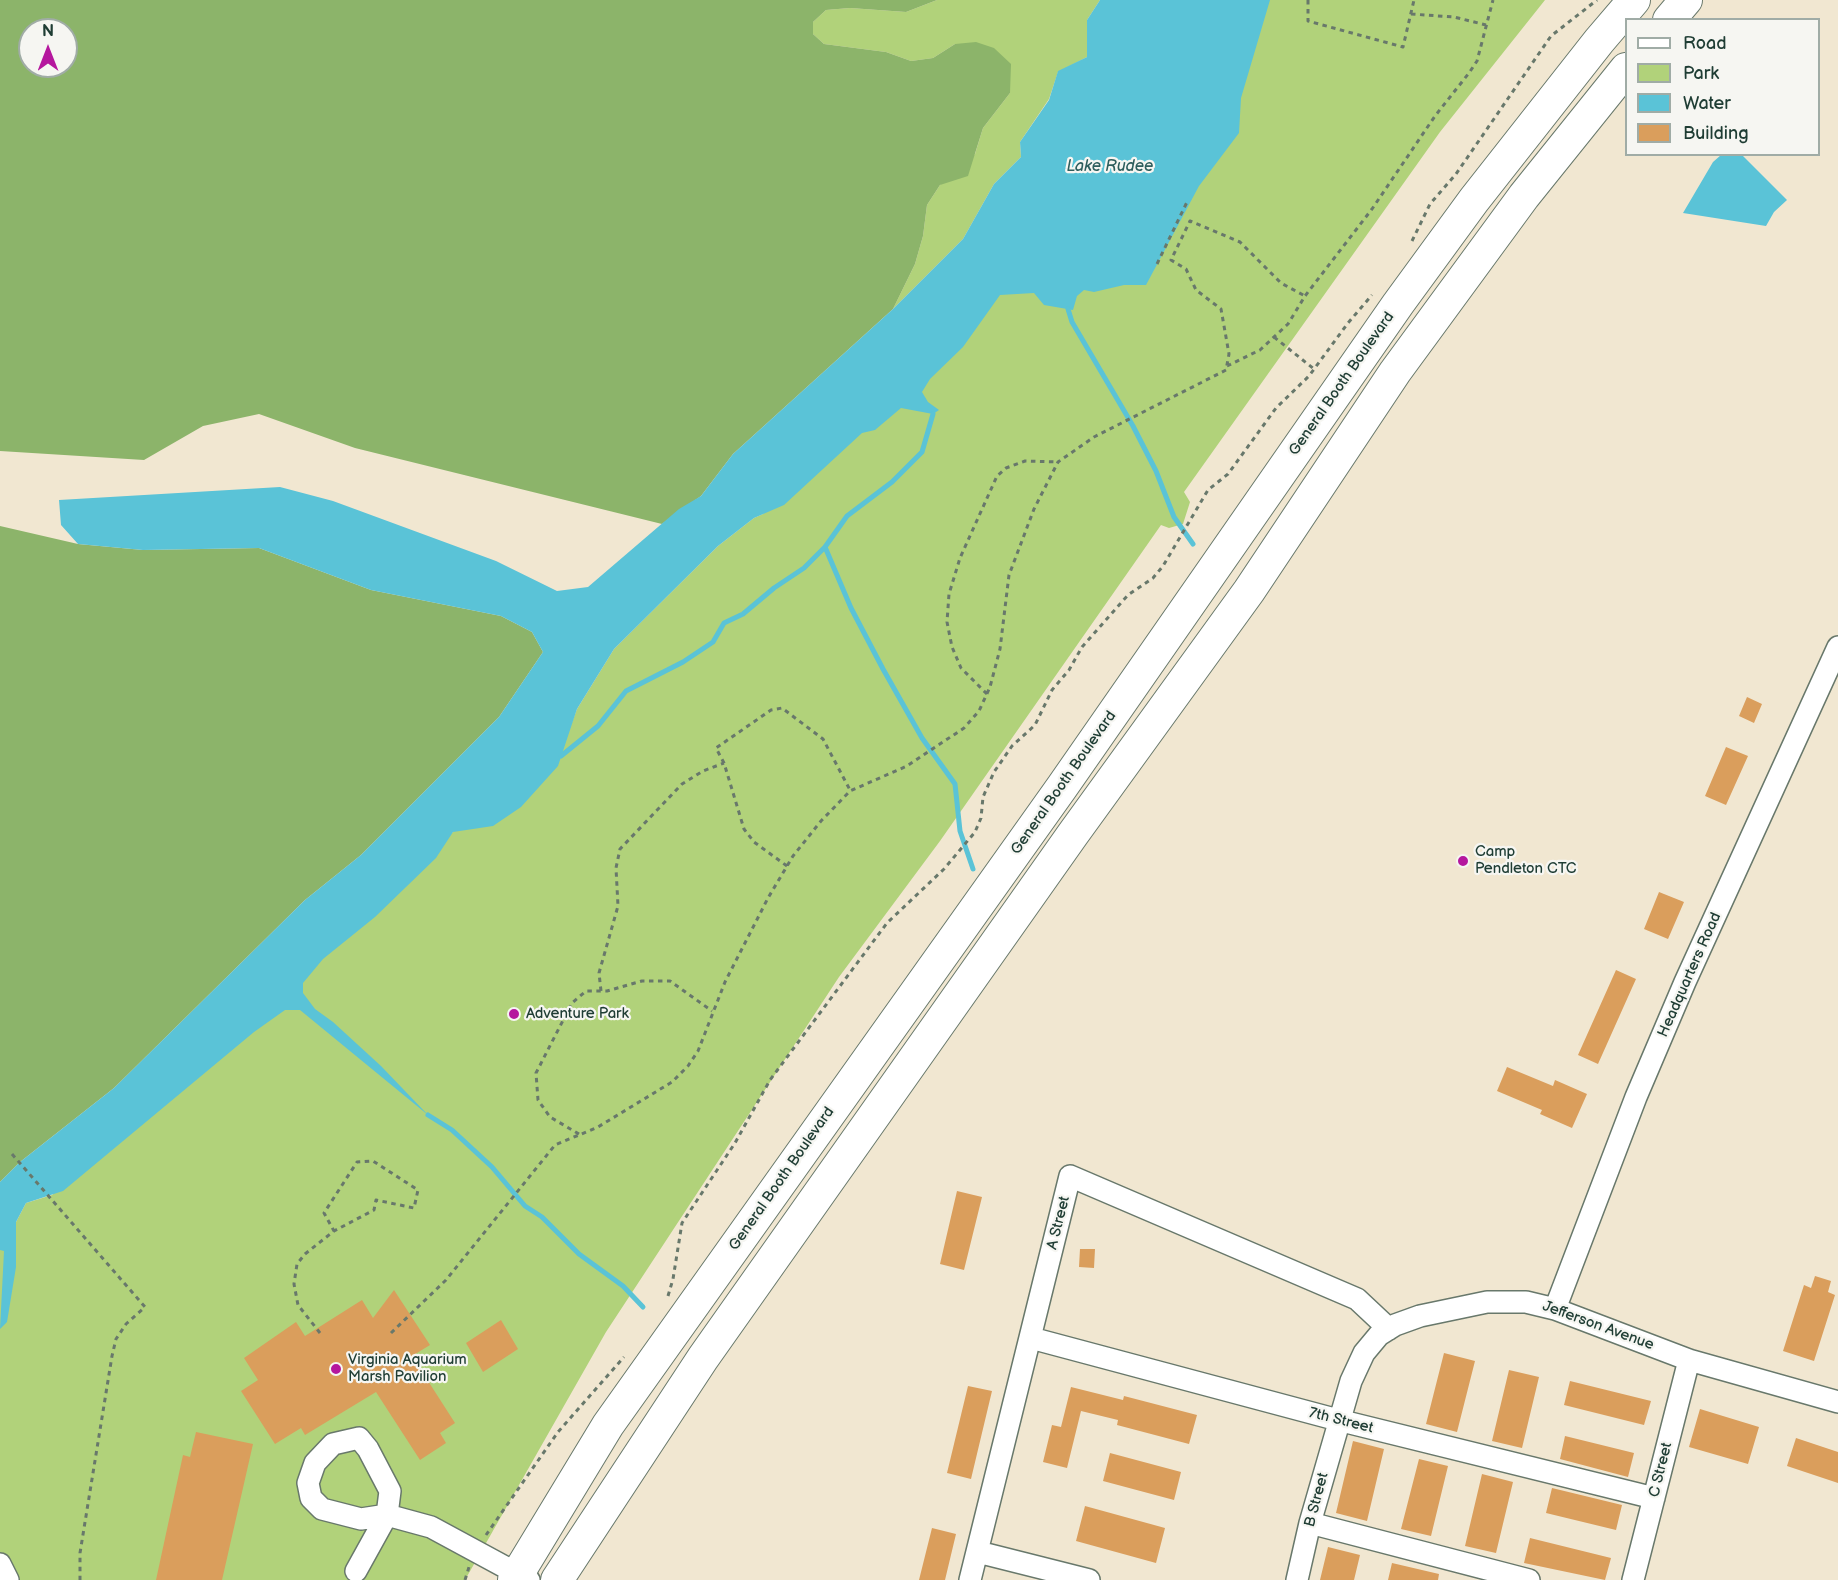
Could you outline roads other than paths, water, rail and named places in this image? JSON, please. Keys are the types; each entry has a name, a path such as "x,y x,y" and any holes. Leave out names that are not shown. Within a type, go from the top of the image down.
{"highway":[{"name":"General Booth Boulevard","path":"520,1578 608,1425 1062,787 1344,381 1474,200 1634,0"},
{"path":"1671,18 1686,0"},
{"path":"556,1580 703,1358 1066,843 1249,591 1373,404 1524,196 1625,70"}],"street":[{"path":"1344,381 1373,404"},
{"name":"Headquarters Road","path":"1555,1309 1636,1097 1685,982 1838,647"},
{"name":"A Street","path":"970,1580 1070,1176 1357,1299 1389,1329"},
{"name":"Jefferson Avenue","path":"1338,1420 1351,1381 1364,1353 1379,1335 1420,1316 1487,1302 1526,1302 1555,1309 1689,1360 1838,1402"},
{"name":"7th Street","path":"1031,1338 1338,1420 1654,1498"},
{"name":"C Street","path":"1633,1580 1689,1360"},
{"name":"B Street","path":"1297,1580 1338,1420"},
{"path":"356,1571 387,1515 431,1527 520,1578"},
{"path":"1310,1523 1529,1580"},
{"path":"978,1552 1089,1580"},
{"path":"0,1564 8,1580"}],"water":[{"name":"Lake Rudee","path":"1100,0 1270,0 1241,98 1239,133 1199,186 1146,285 1124,285 1094,292 1084,290 1077,296 1073,310 1044,305 1034,293 1000,295 963,347 930,379 922,392 928,402 939,410 933,414 901,408 875,430 862,433 784,505 754,518 718,546 614,649 577,709 558,766 521,807 493,826 453,832 436,858 375,917 323,959 303,983 303,993 315,1009 333,1022 381,1066 428,1115 300,1010 285,1010 254,1032 63,1191 26,1203 16,1222 16,1267 7,1322 0,1329 4,1251 0,1250 0,1182 20,1162 114,1088 305,900 361,855 499,717 543,652 532,632 501,616 371,590 259,548 143,550 78,544 61,525 59,500 280,487 333,501 496,561 557,591 588,587 679,509 701,496 733,454 893,309 963,239 994,184 1021,157 1020,142 1049,100 1058,71 1087,57 1087,20"},
{"path":"1720,156 1743,156 1787,200 1774,212 1766,226 1683,213 1713,162"}],"waterway":[{"path":"1068,309 1072,322 1133,426 1156,471 1174,517 1193,544"},
{"path":"933,414 922,452 892,482 847,516 825,547 851,608 883,669 922,738 955,784 960,831 973,869"},
{"path":"561,756 598,726 626,691 683,662 713,642 724,623 743,614 774,588 804,568 825,547"},
{"path":"428,1115 452,1130 492,1167 525,1206 542,1217 579,1254 623,1286 643,1307"}],"place":[{"name":"Camp Pendleton CTC","path":"1463,861"},
{"name":"Adventure Park","path":"514,1014"},
{"name":"Virginia Aquarium Marsh Pavilion","path":"336,1369"}]}
